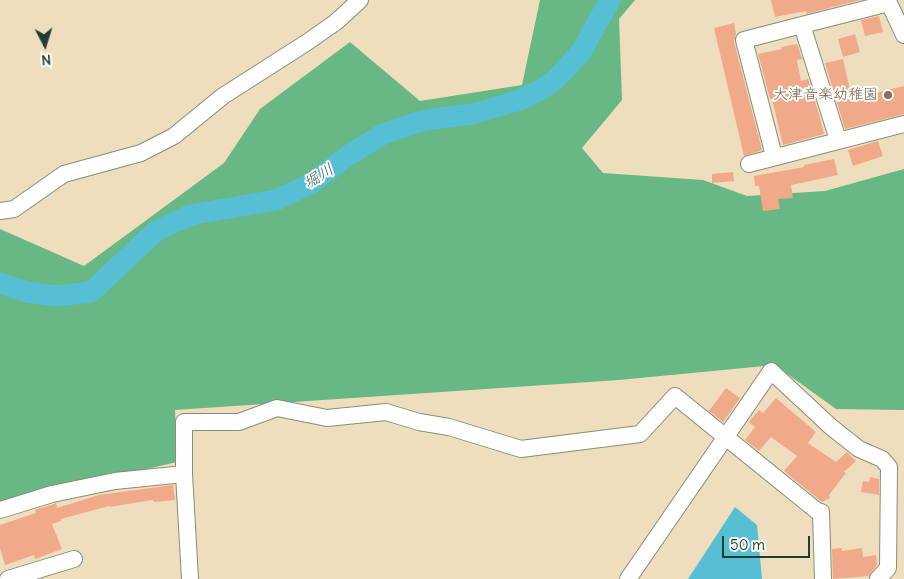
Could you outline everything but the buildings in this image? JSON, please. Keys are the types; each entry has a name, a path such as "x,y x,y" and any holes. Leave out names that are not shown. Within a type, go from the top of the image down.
{"street":[{"path":"0,211 14,209 64,174 141,152 174,136 223,96 336,22 360,0"},
{"path":"774,156 744,40 889,3 904,35"},
{"path":"802,25 838,140"},
{"path":"749,164 904,124"},
{"path":"628,579 770,371 858,449 882,459 889,467 888,568 878,579"},
{"path":"190,579 184,474 184,422 239,422 277,408 328,418 386,412 420,422 449,427 521,449 640,434 675,396 817,511 821,512 823,579"},
{"path":"0,510 52,494 115,481 184,474"},
{"path":"8,579 74,559"},
{"path":"0,574 1,579"}],"green space":[{"path":"540,0 635,0 619,19 622,100 582,148 603,173 703,180 747,196 825,191 904,169 904,410 836,409 775,365 619,380 175,410 177,462 0,503 0,229 84,266 224,163 260,109 350,42 420,101 522,85"}],"water":[{"path":"735,507 757,525 762,579 688,579"}],"waterway":[{"name":"堀川","path":"0,283 27,292 57,296 91,292 156,231 190,215 276,200 312,183 349,155 383,134 418,122 472,114 520,100 542,89 556,79 581,52 610,0"}],"place":[{"name":"大津音楽幼稚園","path":"888,95"}]}
